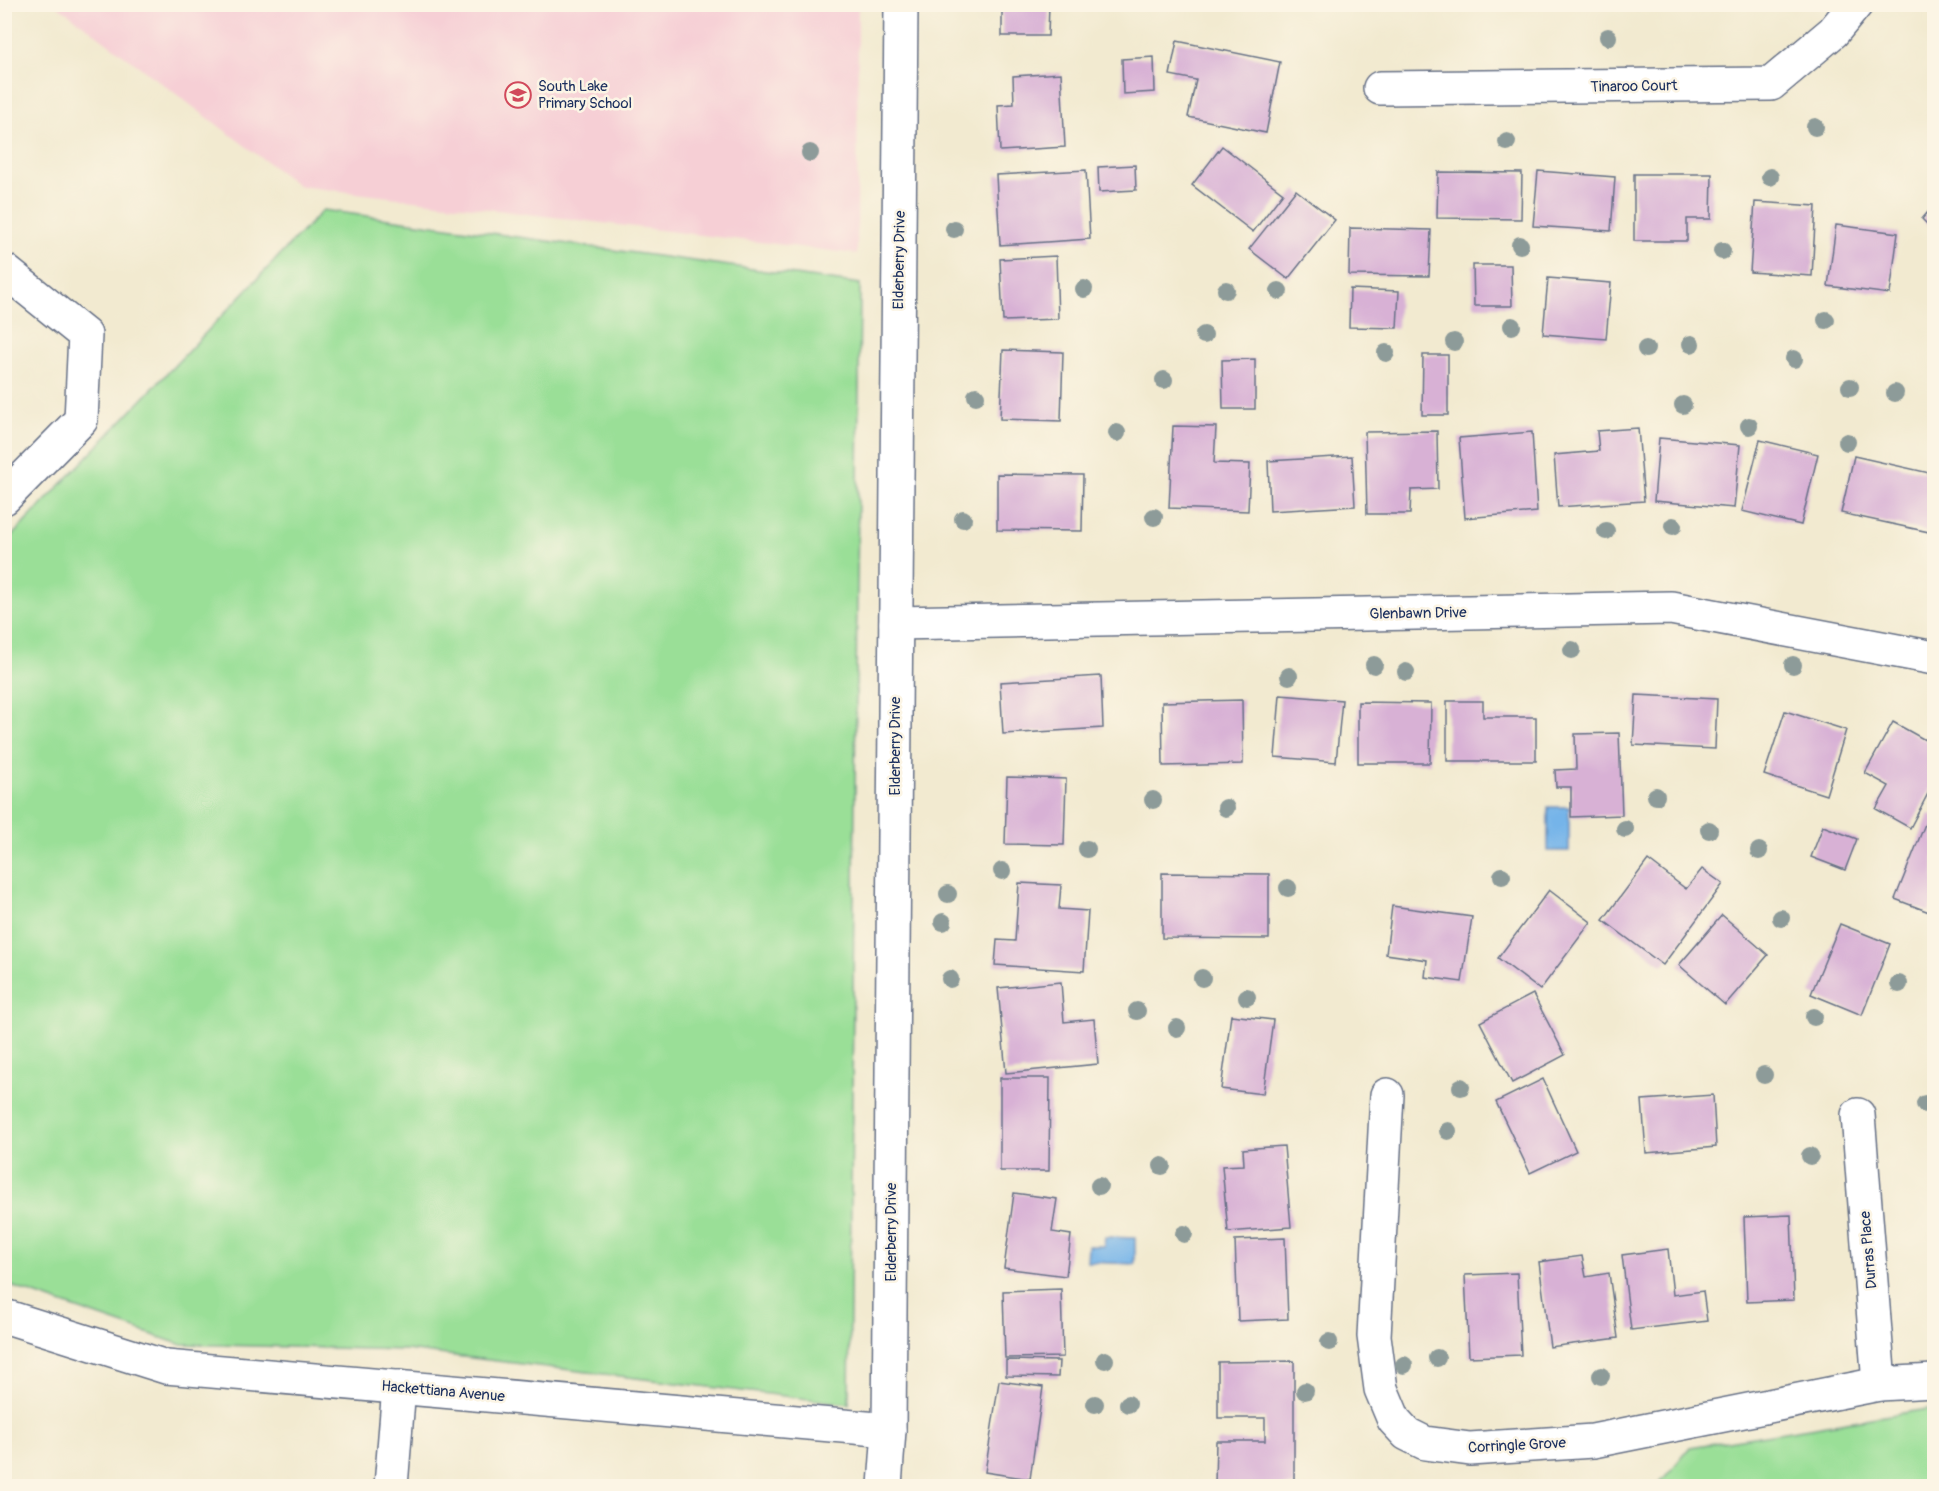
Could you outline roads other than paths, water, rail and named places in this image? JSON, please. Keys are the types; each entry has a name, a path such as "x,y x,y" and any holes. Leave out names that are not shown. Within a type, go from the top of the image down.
{"street":[{"name":"Elderberry Drive","path":"885,1486 889,1430 901,4"},
{"name":"Tinaroo Court","path":"1380,88 1771,84 1833,32 1856,4"},
{"path":"4,270 85,334 81,420 4,498"},
{"name":"Glenbawn Drive","path":"896,623 1671,608 1935,658"},
{"name":"Corringle Grove","path":"1387,1095 1374,1336 1381,1389 1394,1420 1407,1434 1425,1443 1470,1449 1593,1441 1879,1384 1935,1381"},
{"name":"Durras Place","path":"1858,1114 1879,1384"},
{"name":"Hackettiana Avenue","path":"4,1316 166,1367 889,1430"},
{"path":"391,1486 399,1387"}],"water":[{"path":"1548,807 1569,807 1569,851 1548,851"},
{"path":"1105,1237 1135,1238 1135,1264 1087,1262 1088,1246 1104,1246"}],"place":[{"name":"South Lake Primary School","path":"518,95"}]}
